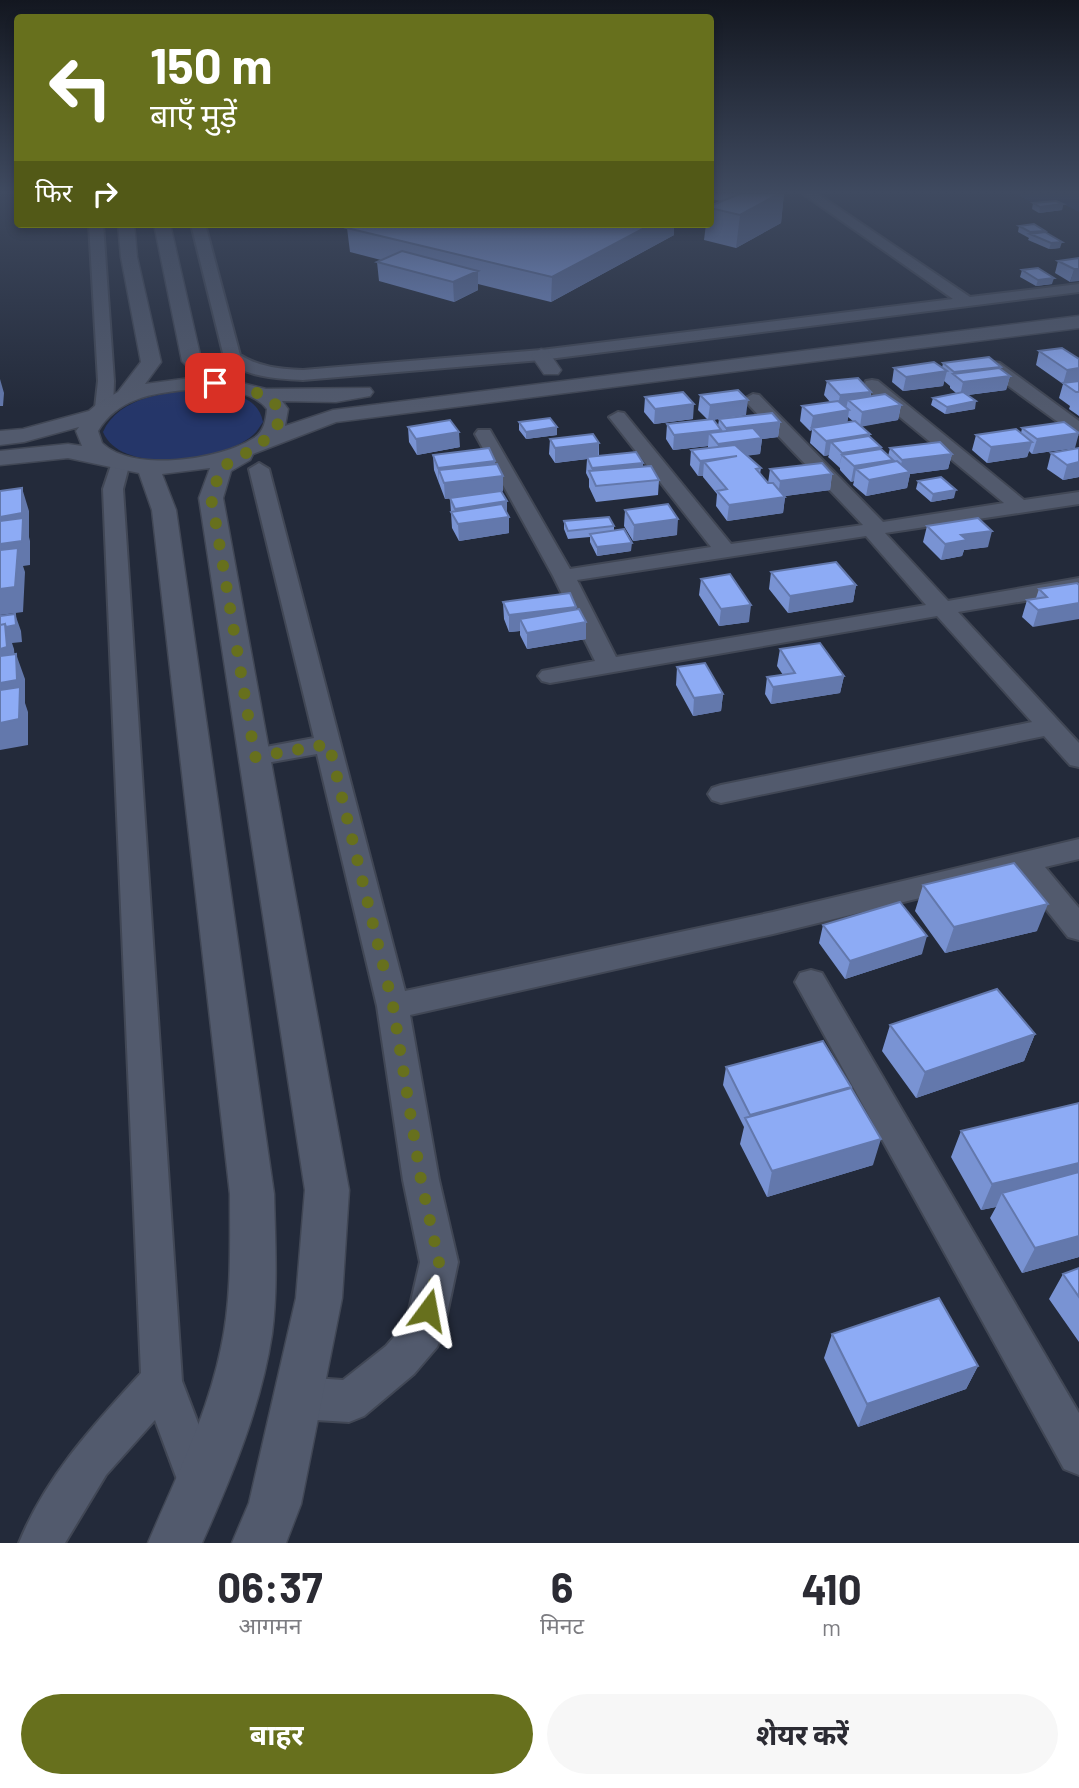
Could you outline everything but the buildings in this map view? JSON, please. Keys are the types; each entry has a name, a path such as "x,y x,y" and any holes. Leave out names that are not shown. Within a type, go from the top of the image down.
{"street":[{"path":"112,265 106,381 100,412 87,431 88,441 95,450 126,462 164,510 252,1194 253,1284 245,1350 200,1488 175,1543"},
{"path":"118,265 151,362 125,397"},
{"path":"171,265 192,361 215,383"},
{"path":"208,265 232,357 245,366 281,374 303,375 546,363 1079,304"},
{"path":"913,265 966,301"},
{"path":"264,395 336,396 966,301 1079,288"},
{"path":"259,1543 275,1504 319,1298 327,1190 211,498 221,468 333,416 1079,322"},
{"path":"994,367 1079,429"},
{"path":"0,438 24,435 100,412 125,397 154,388 215,383 243,387 264,395 275,404 280,414 276,427 260,452 393,1006 421,1180 439,1262 423,1333 400,1360 349,1401 299,1398"},
{"path":"872,385 1020,507"},
{"path":"753,399 874,529 941,608 1079,760"},
{"path":"618,417 725,551"},
{"path":"484,434 564,576 609,666"},
{"path":"0,458 68,451 126,462 205,463 260,452"},
{"path":"126,462 113,489 162,1381 200,1488"},
{"path":"564,576 1079,498"},
{"path":"550,676 1079,585"},
{"path":"721,794 1048,727"},
{"path":"255,757 329,744"},
{"path":"393,1006 773,923 1079,849"},
{"path":"1024,862 1079,929"},
{"path":"811,982 1079,1454"},
{"path":"41,1543 68,1494 92,1461 162,1381"}],"shaded area":[{"path":"203,390 231,394 248,400 260,413 263,422 254,434 239,444 197,458 174,460 130,455 113,446 103,432 110,420 132,403 174,392"}],"route":[{"path":"215,383 243,387 264,395 275,404 280,414 276,427 265,440 221,468 211,498 255,757 329,744 393,1006 421,1180 439,1262 428,1310"}]}
